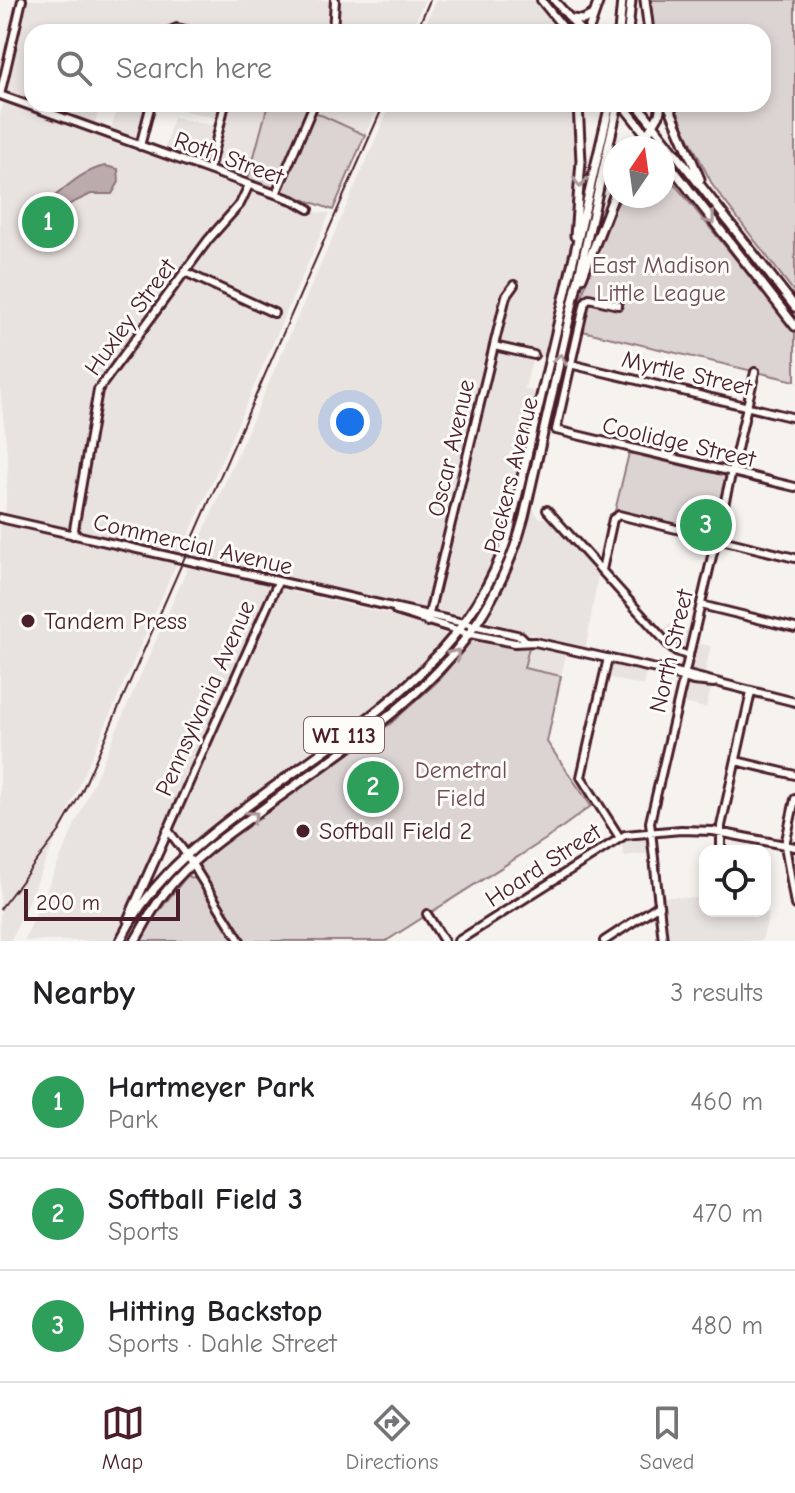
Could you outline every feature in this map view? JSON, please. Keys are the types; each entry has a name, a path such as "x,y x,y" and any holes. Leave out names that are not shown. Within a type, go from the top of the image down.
{"main road":[{"path":"591,24 599,0"},
{"path":"620,24 622,0"},
{"path":"629,24 631,0"},
{"path":"645,0 648,24"},
{"path":"571,19 583,20 594,14"},
{"path":"572,262 581,161 578,112"},
{"name":"Packers Avenue","path":"186,854 396,696 438,657 465,624 492,580 508,536 608,112"},
{"name":"Packers Avenue","path":"192,864 396,711 444,666 498,592 518,543 618,112"},
{"path":"624,112 647,135 660,112"},
{"path":"644,112 795,307"},
{"path":"672,112 707,191"},
{"path":"675,171 795,326"},
{"path":"574,298 609,208"},
{"path":"120,939 168,830"},
{"name":"WI 113","path":"120,939 158,883 186,854"},
{"name":"WI 113","path":"135,941 166,890 192,864"}],"street":[{"path":"0,95 22,0"},
{"path":"334,24 335,0"},
{"path":"541,0 560,24"},
{"path":"554,0 575,24"},
{"name":"Roth Street","path":"0,95 24,104"},
{"name":"Roth Street","path":"47,112 276,194 309,209"},
{"path":"140,146 149,112"},
{"path":"209,170 223,112"},
{"path":"276,194 311,112"},
{"name":"Huxley Street","path":"73,535 98,390 185,272 240,204 249,185"},
{"path":"185,272 274,313"},
{"name":"Oscar Avenue","path":"428,618 506,296 514,285"},
{"path":"570,364 587,299 618,305"},
{"path":"494,346 534,355"},
{"name":"Myrtle Street","path":"570,364 795,418"},
{"name":"Coolidge Street","path":"570,364 556,430 795,487"},
{"name":"North Street","path":"663,941 650,822 755,372"},
{"path":"547,510 676,651 689,656"},
{"path":"602,570 615,517 623,516 795,558"},
{"name":"Commercial Avenue","path":"0,518 379,604 428,618 521,636 526,641"},
{"name":"Pennsylvania Avenue","path":"168,830 278,582"},
{"path":"701,605 795,628"},
{"name":"Commercial Avenue","path":"428,618 470,634 515,643 526,641 608,658 795,702"},
{"path":"608,658 581,777 620,838"},
{"path":"721,845 720,832 751,692"},
{"path":"736,761 795,775"},
{"path":"795,799 785,845 795,905"},
{"path":"168,830 240,941"},
{"name":"Hoard Street","path":"458,941 620,838 681,830 720,832 795,847"},
{"path":"604,941 659,905"},
{"path":"427,914 444,941"}],"shaded area":[{"path":"28,0 425,0 414,24 24,24 24,112 98,112 95,124 81,119 79,126 164,153 173,117 223,128 225,120 189,112 266,112 248,179 211,166 209,170 315,212 330,213 11,941 0,941 0,518 5,518 8,463 0,388 0,116"},
{"path":"436,0 541,0 560,24 426,24"},
{"path":"116,112 145,112 137,137 111,130"},
{"path":"316,112 375,112 365,135"},
{"path":"387,112 578,112 578,216 572,262 549,359 533,356 525,389 542,394 508,536 484,595 479,590 464,615 458,617 278,582 206,745 209,749 281,589 388,614 443,631 447,637 401,686 248,799 249,804 186,854 169,831 120,941 24,941"},
{"path":"105,166 118,169 119,182 112,194 91,194 70,204 55,226 45,222 32,207 36,197 55,196 84,174"},
{"path":"530,504 539,518 547,518 596,570 598,576 586,647 494,626 486,618 510,571"},
{"path":"670,624 690,629 685,650 681,650 663,631"},
{"path":"697,643 711,646 704,676 691,672"},
{"path":"529,647 566,655 561,676 523,668"},
{"path":"612,665 646,673 643,686 606,677"},
{"path":"688,683 711,688 706,708 683,703"},
{"path":"651,833 653,853 624,856 620,838"},
{"path":"658,896 699,899 699,917 768,917 762,941 663,941"}],"green space":[{"path":"649,0 795,0 795,293 713,186 676,112 771,112 771,24 652,24"},
{"path":"266,112 315,112 365,135 333,210 248,179"},
{"name":"East Madison Little League","path":"675,185 795,332 795,381 574,329 593,261 615,208 675,208"},
{"path":"629,453 726,476 712,534 615,511"},
{"name":"Demetral Field","path":"478,638 529,647 524,668 561,676 547,742 591,806 546,839 386,941 246,941 196,862 390,724 436,683 472,640"},
{"path":"187,876 196,879 236,941 139,941"}],"railway":[{"path":"420,24 430,0"},
{"path":"0,909 59,832 81,793 380,112"}],"place":[{"name":"Hartmeyer Park","path":"48,222"},
{"name":"Hitting Backstop","path":"706,525"},
{"name":"Tandem Press","path":"28,621"},
{"name":"Softball Field 3","path":"373,787"},
{"name":"Softball Field 2","path":"303,831"}]}
